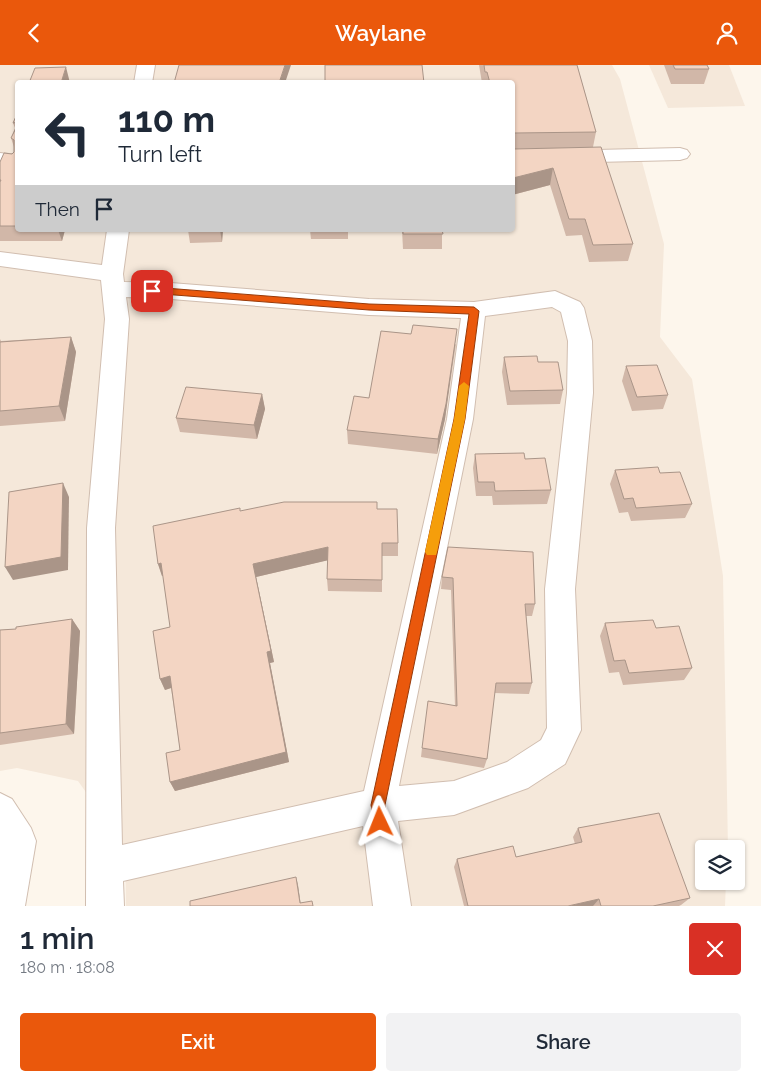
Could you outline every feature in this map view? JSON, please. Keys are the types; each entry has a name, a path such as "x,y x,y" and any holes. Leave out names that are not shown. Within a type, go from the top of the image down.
{"street":[{"path":"144,80 146,65"},
{"path":"515,158 680,154"},
{"path":"0,159 15,161"},
{"path":"105,906 102,528 117,319 113,281 118,232"},
{"path":"0,259 113,281 369,307 474,311 555,299 572,307 580,341 580,393 560,589 564,730 553,752 516,776 454,797 378,805 104,867"},
{"path":"392,906 378,805 460,419 474,311"},
{"path":"0,811 18,841 6,906"}],"shaded area":[{"path":"0,65 612,65 620,79 664,244 660,337 692,379 723,576 728,840 695,840 695,890 726,890 725,906 126,906 125,847 78,781 17,768 0,771"},
{"path":"649,65 729,65 745,106 668,108"}],"building":[{"path":"179,65 285,65 280,80 175,80"},
{"path":"325,65 422,65 424,80 325,80"},
{"path":"484,65 577,65 596,132 515,133 515,80 489,80 487,72 485,72"},
{"path":"673,65 707,65 709,69 675,69"},
{"path":"66,67 62,80 30,80 35,68"},
{"path":"15,130 15,226 0,226 0,162 4,153 12,154 14,152 14,140 11,138"},
{"path":"601,147 633,244 593,245 585,219 569,219 553,168 515,178 515,149"},
{"path":"403,232 442,232 443,234 403,234"},
{"path":"413,325 457,329 446,404 438,439 347,430 354,396 369,398 381,331 411,334"},
{"path":"71,337 59,406 0,411 0,342"},
{"path":"537,356 538,362 558,362 563,390 510,391 504,357"},
{"path":"657,365 668,395 637,397 626,366"},
{"path":"186,387 262,394 254,425 176,418"},
{"path":"524,453 525,459 545,458 551,490 495,491 494,482 478,482 475,454"},
{"path":"658,467 660,473 680,472 692,504 636,508 633,498 624,499 615,470"},
{"path":"63,483 61,557 5,567 9,492"},
{"path":"284,502 377,502 377,509 397,509 398,543 382,543 382,580 327,579 328,547 253,564 271,651 267,652 286,752 170,782 166,753 180,750 170,676 160,679 153,631 170,627 161,563 158,564 153,526 240,508 240,511"},
{"path":"448,547 533,552 535,604 525,604 532,683 496,683 487,759 422,748 428,701 457,706 453,578 442,577"},
{"path":"72,619 66,724 0,733 0,630"},
{"path":"653,620 656,628 679,626 692,668 629,673 625,660 614,661 605,623"},
{"path":"659,813 690,898 653,906 601,906 599,899 568,906 468,906 457,859 513,846 516,857 582,842 578,828"},
{"path":"296,877 300,903 312,901 313,906 190,906 190,901"}],"slow traffic":[{"path":"431,552 460,419 464,386"}],"route":[{"path":"152,291 369,307 474,311 460,419 378,805 380,822"}]}
